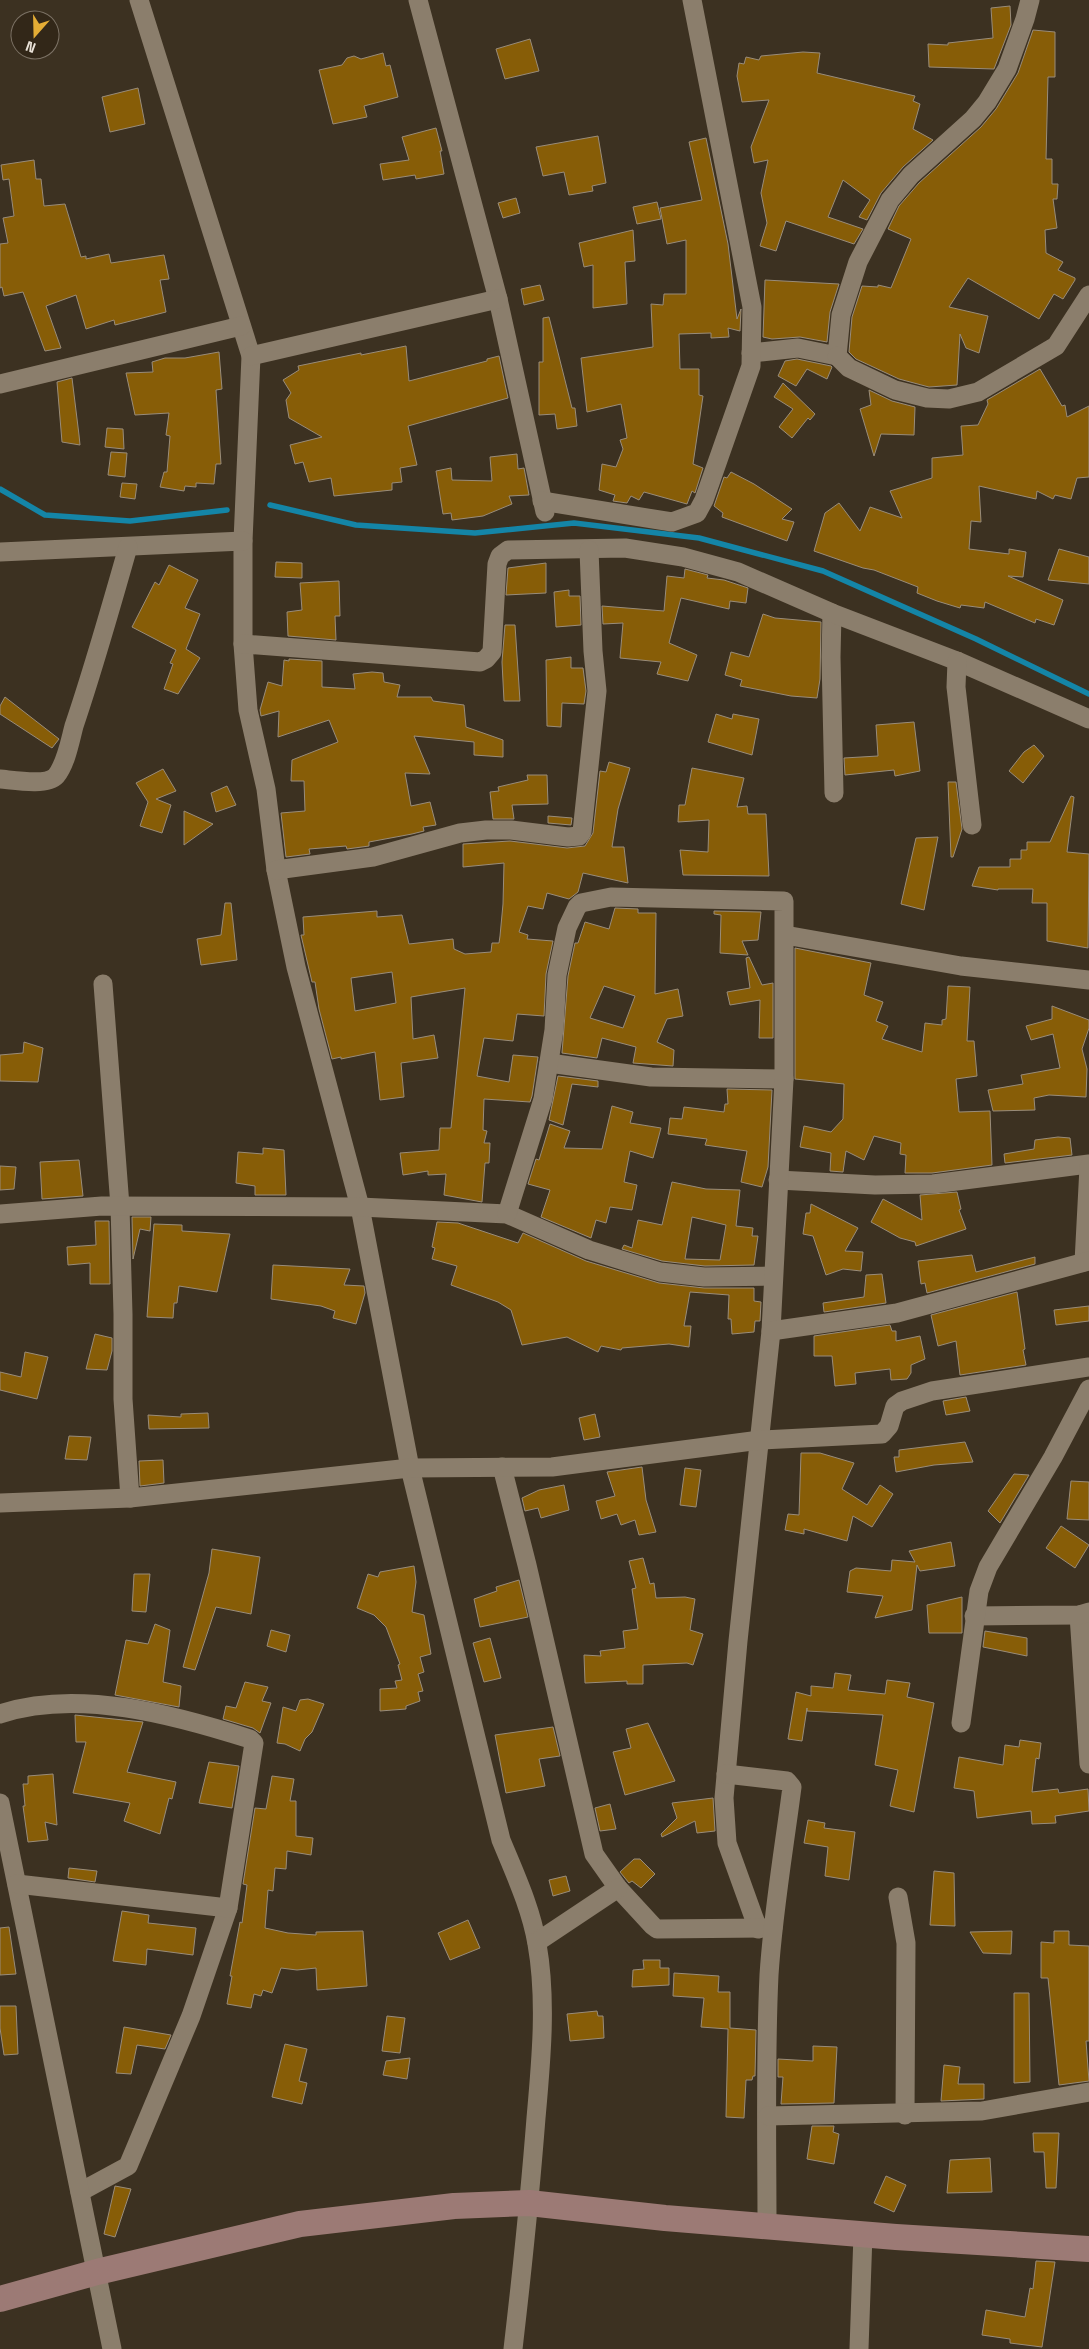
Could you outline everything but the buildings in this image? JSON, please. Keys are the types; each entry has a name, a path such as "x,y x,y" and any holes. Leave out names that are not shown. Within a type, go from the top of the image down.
{"street":[{"path":"139,0 251,356 243,541 243,644 248,710 266,790 276,870 296,967 360,1207 410,1468 501,1840 523,1893 537,1942 542,1977 540,2056 529,2204 513,2349"},
{"path":"418,0 498,299 544,506 672,522 697,513 704,500 746,386 751,366 752,307 692,0"},
{"path":"836,356 842,315 858,262 890,200 911,175 973,119 987,102 1006,69 1025,19 1030,0"},
{"path":"751,353 798,348 836,356 849,368 895,390 927,398 950,399 978,392 1056,346 1089,295"},
{"path":"251,356 498,299"},
{"path":"0,384 241,326"},
{"path":"0,552 243,541"},
{"path":"0,779 40,781 49,780 56,776 62,764 84,697 128,547"},
{"path":"243,644 480,662 486,659 492,652 497,564 500,556 508,550 625,548 692,560 738,572 832,613 957,661 1089,719"},
{"path":"276,870 373,857 460,833 486,830 511,830 568,837 579,836 582,832 597,703 589,550"},
{"path":"832,613 834,793"},
{"path":"957,661 956,687 972,825"},
{"path":"508,1214 543,1099 554,1030 557,975 567,928 577,906 581,903 611,897 784,901 784,1079 771,1331 724,1798 727,1843 766,1928"},
{"path":"785,935 961,966 1089,980"},
{"path":"103,984 120,1206 123,1399 130,1498"},
{"path":"548,1063 652,1077 784,1079"},
{"path":"771,1331 897,1313 1087,1262 1089,1166 933,1184 875,1185 778,1180"},
{"path":"0,1214 120,1206 360,1207 508,1214 589,1250 660,1272 704,1277 773,1276"},
{"path":"0,1503 130,1498 410,1468 552,1467 760,1440 882,1434 889,1426 895,1406 902,1401 932,1391 1089,1367"},
{"path":"961,1723 974,1616 979,1591 988,1566 1053,1457 1089,1389"},
{"path":"502,1467 527,1564 594,1854 618,1888 658,1929 766,1928"},
{"path":"974,1616 1084,1614 1089,1764"},
{"path":"0,1714 31,1707 72,1704 123,1707 166,1716 250,1739 254,1743 228,1908 182,2041 128,2166 80,2192"},
{"path":"726,1774 787,1781 792,1786 766,1928 769,1974 767,2226"},
{"path":"0,1803 5,1849 17,1884 112,2349"},
{"path":"17,1884 228,1908"},
{"path":"537,1942 618,1888"},
{"path":"898,1897 906,1943 905,2114"},
{"path":"768,2116 982,2111 1089,2092"},
{"path":"0,2299 97,2272 300,2224 454,2206 529,2204 665,2218 863,2234 1089,2249"},
{"path":"859,2349 863,2234"}],"waterway":[{"path":"0,489 45,515 130,521 227,510"},
{"path":"270,505 356,525 475,533 574,523 699,538 823,571 976,639 1089,694"}]}
